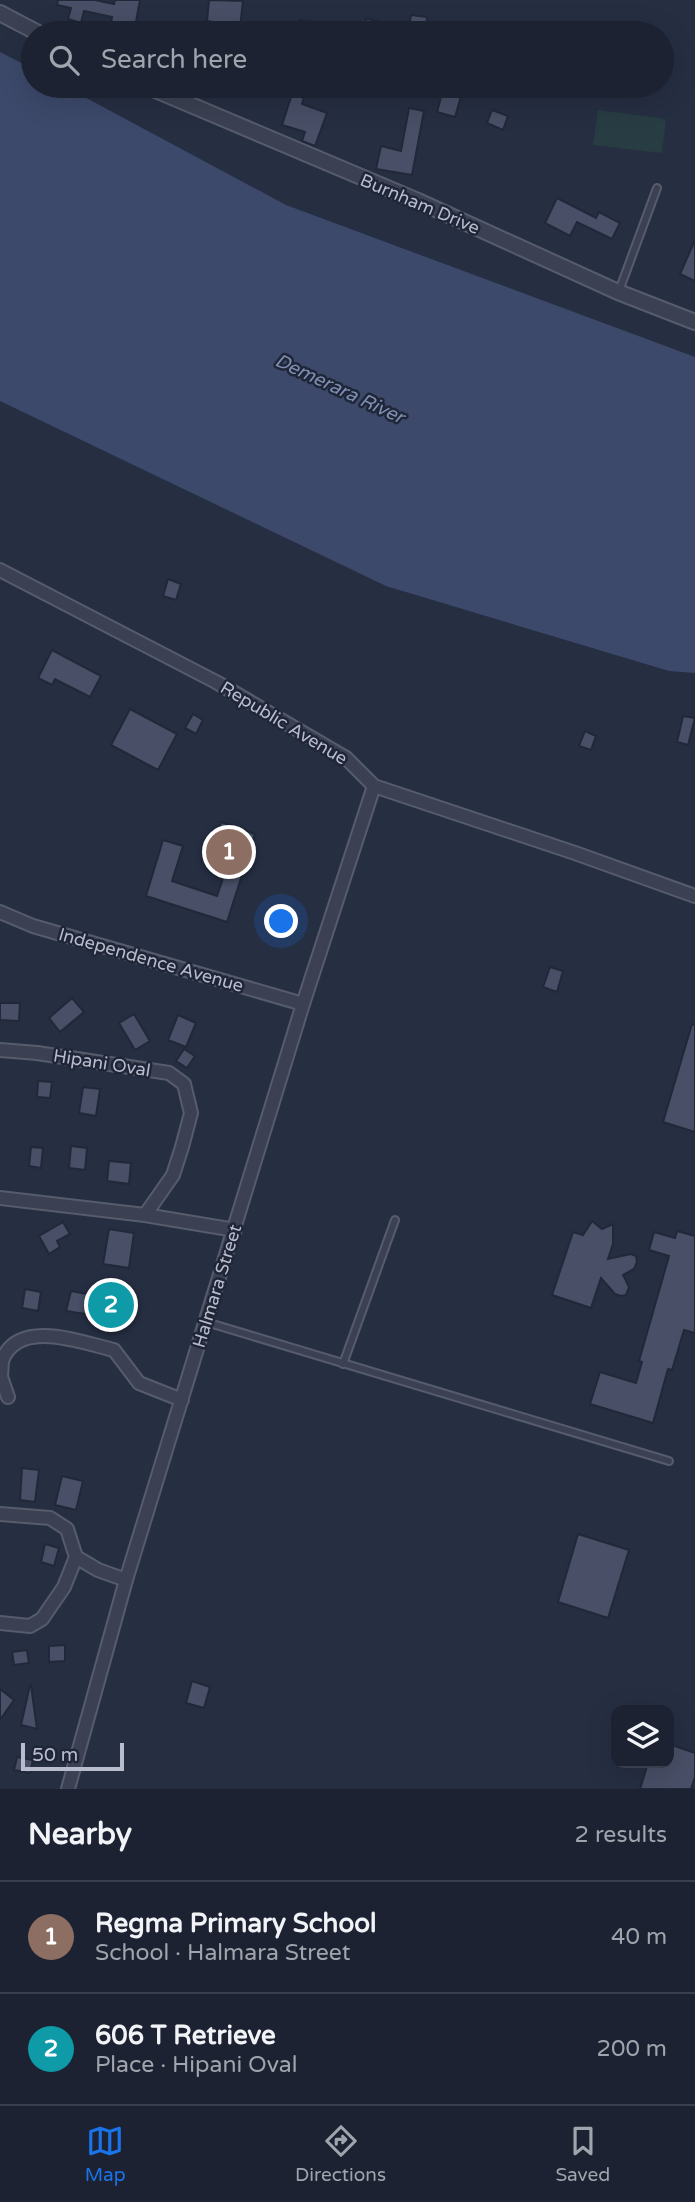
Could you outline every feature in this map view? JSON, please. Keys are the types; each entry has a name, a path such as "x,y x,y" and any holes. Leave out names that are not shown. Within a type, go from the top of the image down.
{"street":[{"path":"0,13 21,24"},
{"name":"Burnham Drive","path":"174,98 418,201 618,292 695,322"},
{"name":"Republic Avenue","path":"0,570 216,682 346,758 374,786 695,896"},
{"name":"Halmara Street","path":"68,1789 126,1580 303,1004 374,786"},
{"name":"Independence Avenue","path":"0,912 33,926 303,1004"},
{"name":"Hipani Oval","path":"0,1050 169,1073 184,1084 191,1112 182,1147 173,1175 145,1215"},
{"path":"0,1198 145,1215 234,1230"},
{"path":"8,1397 1,1377 1,1361 7,1348 32,1335 66,1339 114,1350 139,1383 182,1400"},
{"path":"0,1514 50,1518 67,1530 76,1557 64,1587 42,1619 30,1626 0,1623"},
{"path":"76,1557 98,1570 126,1580"}],"lane":[{"path":"618,292 657,188"},
{"path":"344,1364 395,1220"},
{"path":"206,1322 669,1461"}],"shaded area":[{"path":"598,110 666,119 662,153 593,145"}],"water":[{"name":"Demerara River","path":"0,52 21,63 21,98 86,98 286,205 695,357 695,673 669,671 386,586 0,401"}],"building":[{"path":"58,0 95,0 114,4 115,0 140,0 136,21 111,21 112,17 84,11 82,21 74,21 68,19 71,8 57,5"},
{"path":"209,0 243,1 241,21 207,21"},
{"path":"411,15 427,17 427,21 410,21"},
{"path":"291,98 304,98 302,104 327,113 315,146 302,141 305,132 282,125"},
{"path":"441,98 461,98 455,117 437,112"},
{"path":"409,108 424,111 412,175 376,169 381,146 401,151"},
{"path":"492,110 508,116 503,130 487,123"},
{"path":"557,198 596,218 599,212 620,223 612,239 577,222 570,236 545,223"},
{"path":"695,240 695,281 680,274"},
{"path":"168,579 181,584 176,600 163,596"},
{"path":"52,650 101,676 90,697 55,679 52,685 38,678"},
{"path":"130,709 177,734 158,770 111,745"},
{"path":"193,714 203,720 196,734 185,728"},
{"path":"683,716 695,718 688,745 677,742"},
{"path":"585,731 596,736 591,750 579,746"},
{"path":"221,822 255,834 227,922 146,896 163,840 183,846 172,881 217,896 233,849 214,843"},
{"path":"550,967 563,971 557,992 543,987"},
{"path":"72,998 84,1012 60,1032 49,1018"},
{"path":"0,1003 20,1003 19,1021 0,1020"},
{"path":"134,1014 150,1041 135,1050 119,1023"},
{"path":"178,1015 196,1023 186,1047 168,1040"},
{"path":"692,1024 695,1025 695,1132 663,1122"},
{"path":"184,1049 195,1056 187,1068 176,1061"},
{"path":"38,1081 52,1082 50,1098 37,1097"},
{"path":"83,1087 100,1089 96,1116 79,1113"},
{"path":"71,1146 87,1148 85,1170 69,1168"},
{"path":"31,1147 43,1148 41,1168 29,1166"},
{"path":"109,1161 131,1163 129,1184 107,1181"},
{"path":"592,1221 602,1229 613,1224 613,1244 608,1259 631,1254 636,1256 637,1262 634,1269 623,1275 629,1287 626,1295 615,1294 601,1278 591,1308 552,1295 573,1232 583,1235"},
{"path":"63,1222 70,1234 57,1241 60,1247 49,1254 39,1236"},
{"path":"109,1229 134,1233 129,1268 103,1264"},
{"path":"677,1231 695,1236 695,1333 684,1330 672,1370 668,1369 653,1423 590,1404 600,1372 636,1383 642,1362 639,1361 669,1256 649,1250 654,1232 675,1238"},
{"path":"25,1289 41,1292 38,1311 22,1308"},
{"path":"71,1291 120,1300 117,1319 66,1311"},
{"path":"22,1468 39,1470 35,1502 20,1500"},
{"path":"62,1476 83,1481 76,1510 55,1505"},
{"path":"578,1534 629,1550 608,1618 558,1602"},
{"path":"45,1544 59,1548 54,1566 41,1562"},
{"path":"65,1645 65,1661 49,1662 49,1646"},
{"path":"27,1650 29,1663 14,1665 12,1652"},
{"path":"192,1681 210,1687 204,1708 186,1703"},
{"path":"31,1685 37,1729 21,1725"},
{"path":"0,1689 14,1700 0,1720"},
{"path":"674,1746 695,1753 695,1777 691,1789 640,1789 646,1768 674,1768"},
{"path":"17,1757 33,1760 30,1773 14,1770"}],"place":[{"name":"Regma Primary School","path":"229,852"},
{"name":"606 T Retrieve","path":"111,1305"}]}
